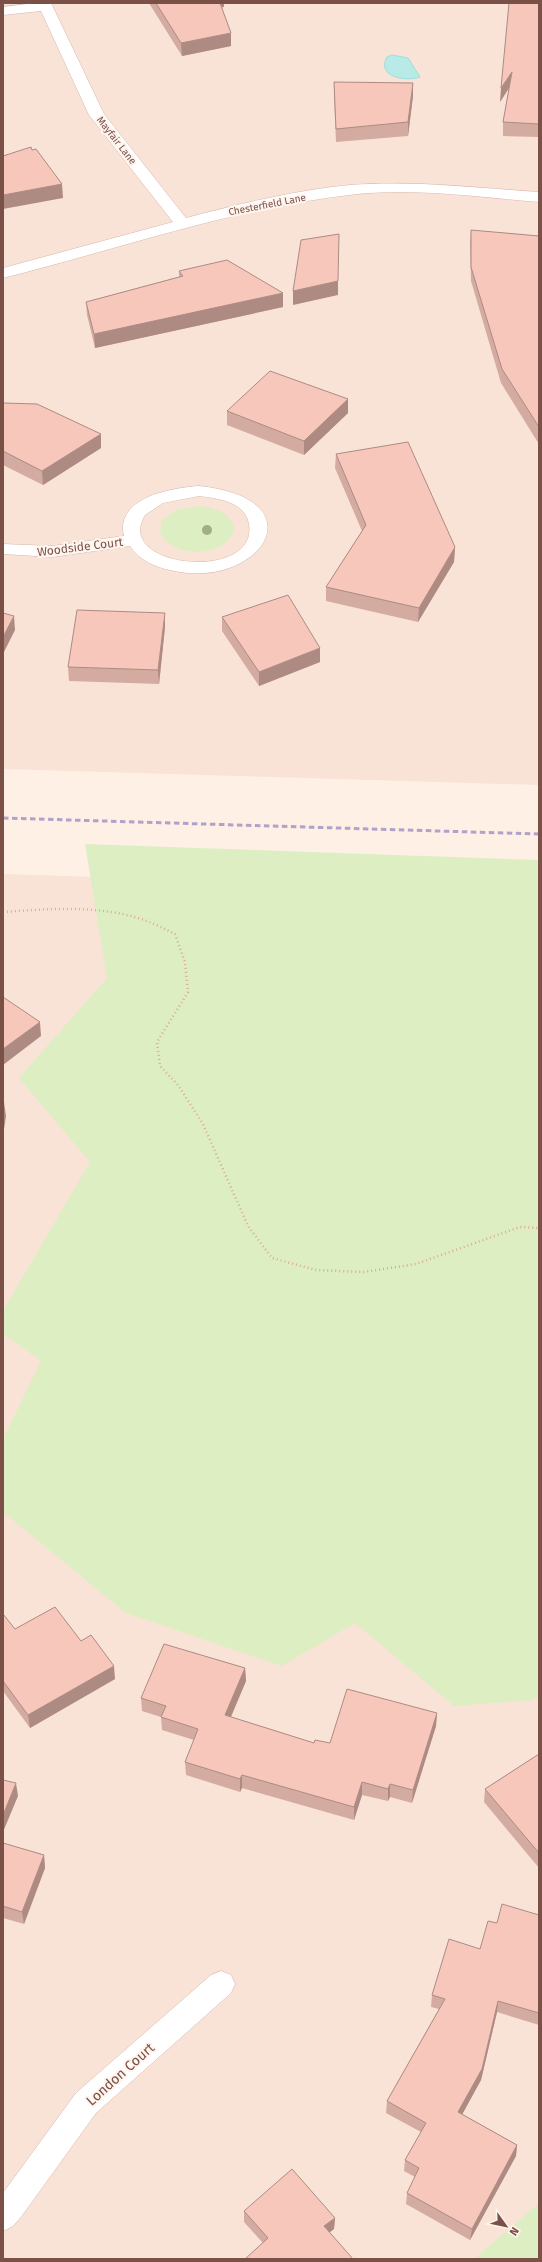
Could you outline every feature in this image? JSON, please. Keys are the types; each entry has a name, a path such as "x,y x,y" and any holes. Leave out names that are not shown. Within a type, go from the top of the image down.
{"street":[{"path":"3,11 45,5"},
{"name":"Mayfair Lane","path":"45,5 98,115 183,224"},
{"name":"Chesterfield Lane","path":"3,273 240,208 350,190 411,188 539,197"},
{"path":"199,490 219,493 237,499 250,508 258,519 260,531 255,543 243,555 225,563 203,568 181,567 160,562 144,553 134,540 132,529 136,517 145,506 161,497 179,492 199,490"},
{"name":"Woodside Court","path":"3,549 25,553 58,551 134,540"},
{"name":"London Court","path":"3,2216 86,2103 222,1984"}],"path":[{"path":"3,912 47,909 99,912 136,917 174,934 185,962 188,992 157,1042 160,1066 178,1085 203,1124 248,1226 272,1258 316,1270 364,1272 416,1264 520,1228 539,1228"}],"shaded area":[{"path":"3,3 539,3 539,785 3,769"},
{"path":"3,874 539,891 539,2259 3,2259"}],"green space":[{"path":"199,506 221,511 229,518 234,528 230,538 221,546 211,550 199,552 187,551 175,547 166,541 160,532 162,520 176,510"},
{"path":"85,844 539,860 539,1697 531,1700 454,1706 355,1623 282,1666 126,1613 3,1512 3,1439 41,1361 3,1334 3,1311 90,1162 19,1078 107,978"},
{"path":"539,2203 539,2259 474,2259"}],"water":[{"path":"392,55 408,58 420,77 407,79 394,76 389,73 385,64 387,57"}],"building":[{"path":"156,3 220,3 231,33 181,43"},
{"path":"509,3 539,3 539,124 503,122 512,72 501,88"},
{"path":"334,82 413,83 408,122 336,129"},
{"path":"31,147 32,150 36,149 62,184 3,195 3,156"},
{"path":"471,230 539,236 539,427 502,369 471,267"},
{"path":"339,234 338,281 293,291 301,240"},
{"path":"227,260 283,293 94,334 86,302 183,276 179,271"},
{"path":"270,371 348,399 304,441 227,411"},
{"path":"3,403 37,404 101,434 42,471 3,451"},
{"path":"408,442 455,547 419,608 326,587 366,525 336,454"},
{"path":"288,595 320,648 259,672 222,617"},
{"path":"77,610 165,613 158,670 68,667"},
{"path":"3,613 14,616 3,637"},
{"path":"3,997 40,1022 3,1049"},
{"path":"55,1607 81,1641 91,1635 114,1666 28,1715 3,1681 3,1614 15,1629"},
{"path":"164,1644 245,1668 225,1715 314,1743 315,1740 330,1743 347,1689 437,1713 413,1790 390,1784 388,1789 362,1782 354,1807 242,1775 240,1779 185,1762 198,1729 161,1717 166,1706 141,1698"},
{"path":"539,1754 539,1853 485,1789"},
{"path":"3,1780 16,1783 3,1815"},
{"path":"3,1843 44,1855 22,1912 3,1906"},
{"path":"502,1904 539,1915 539,2013 498,2001 482,2069 458,2112 517,2145 472,2229 407,2193 419,2168 405,2160 426,2123 387,2101 445,1999 432,1995 449,1939 480,1949 488,1921 497,1923"},
{"path":"292,2169 335,2218 324,2226 353,2259 245,2259 268,2238 244,2211"}],"railway":[{"path":"3,818 539,834"}]}
